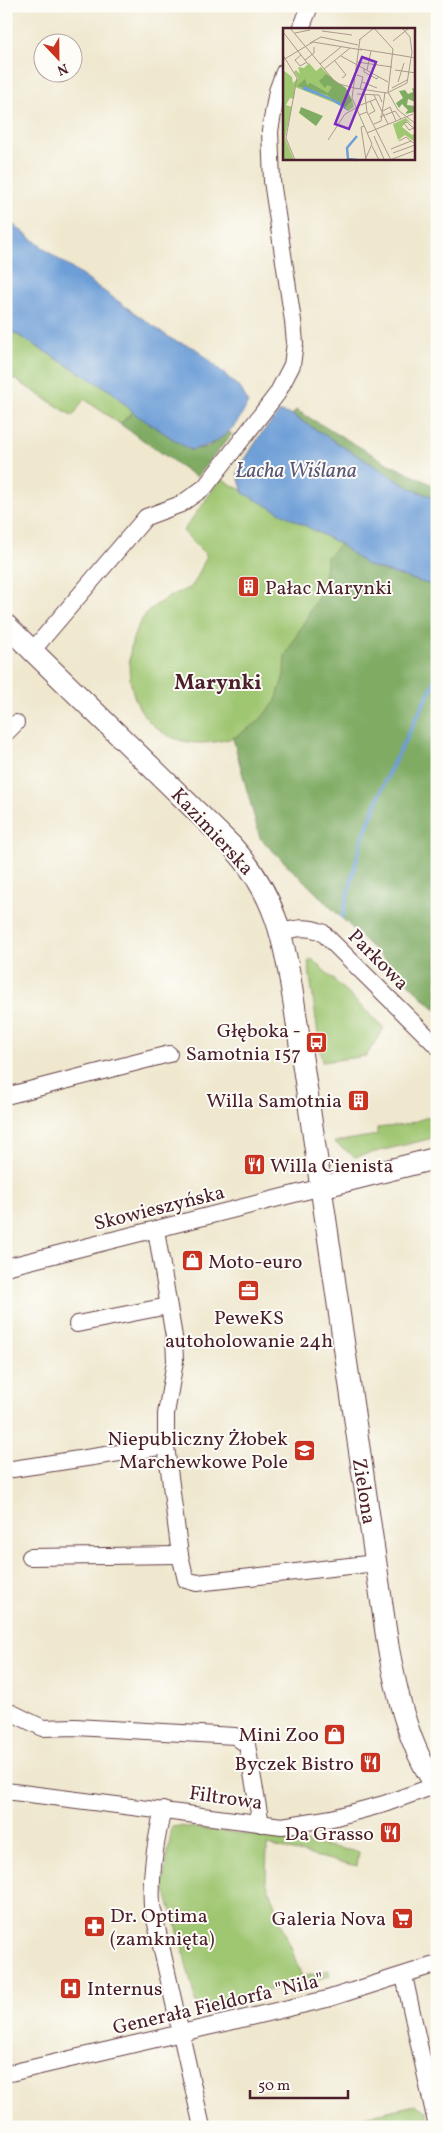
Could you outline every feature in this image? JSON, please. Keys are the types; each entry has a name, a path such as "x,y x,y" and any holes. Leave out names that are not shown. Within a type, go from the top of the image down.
{"main road":[{"name":"Kazimierska","path":"6,626 247,863 269,899 281,932 322,1187"},
{"path":"322,1187 437,1158"},
{"name":"Zielona","path":"322,1187 388,1646 402,1710 415,1746 436,1785"}],"street":[{"path":"301,28 310,6"},
{"path":"32,651 146,517 181,504 205,487 278,394 292,365 295,342 272,181 270,131 277,91 283,75"},
{"name":"Parkowa","path":"281,932 296,928 311,928 322,932 437,1046"},
{"path":"6,1096 169,1054"},
{"name":"Skowieszyńska","path":"6,1267 322,1187"},
{"path":"156,1230 174,1337 175,1362 166,1414 166,1446 180,1556 186,1580 196,1583 376,1563"},
{"path":"77,1324 168,1306"},
{"path":"6,1470 166,1446"},
{"path":"30,1557 180,1556"},
{"path":"6,1710 43,1728 75,1727 235,1736 247,1745 261,1824"},
{"name":"Filtrowa","path":"6,1791 282,1826 332,1818 384,1804 436,1785"},
{"path":"163,1810 154,1847 151,1882 152,1906 202,2127"},
{"name":"Generała Fieldorfa \"Nila\"","path":"6,2074 327,1999 437,1964"},
{"path":"404,1976 437,2127"}],"green space":[{"path":"6,328 112,392 133,412 120,424 84,399 73,416 8,375 6,373"},
{"path":"296,410 389,464 437,487 437,499 410,488 292,415"},
{"path":"133,412 190,450 208,447 229,432 232,434 196,477 120,424"},
{"path":"221,479 340,544 431,585 437,579 437,1011 260,838 233,738 202,743 182,741 163,733 154,726 144,715 137,702 129,672 132,641 138,626 149,611 169,597 190,588 196,580 207,556 183,531"},
{"path":"340,544 366,565 431,585 437,579 437,1011 260,838 233,738 257,723 276,701 284,675 285,656 322,590 327,557"},
{"path":"312,959 384,1028 366,1056 322,1062 308,962"},
{"path":"437,1114 437,1137 355,1157 334,1142 377,1135 377,1128 404,1125"},
{"path":"179,1826 293,1840 359,1852 357,1866 267,1845 266,1882 302,1977 329,1970 330,1976 202,2006 196,2003 175,1920 163,1885 172,1827"},
{"path":"416,2105 427,2111 431,2127 332,2127 331,2123"}],"water":[{"path":"6,219 54,256 173,340 195,348 241,389 248,402 244,412 232,428 218,440 190,450 135,414 112,392 6,328"},
{"name":"Łacha Wiślana","path":"280,412 292,415 410,488 437,499 437,579 431,585 366,565 340,544 243,493 237,472 261,434"}],"waterway":[{"path":"342,917 362,839 388,774 435,681 437,639"}],"place":[{"name":"Pałac Marynki","path":"249,587"},
{"name":"Głęboka - Samotnia 157","path":"317,1042"},
{"name":"Willa Samotnia","path":"358,1100"},
{"name":"Willa Cienista","path":"254,1165"},
{"name":"Moto-euro","path":"192,1261"},
{"name":"PeweKS autoholowanie 24h","path":"249,1291"},
{"name":"Niepubliczny Żłobek Marchewkowe Pole","path":"304,1450"},
{"name":"Mini Zoo","path":"335,1734"},
{"name":"Byczek Bistro","path":"370,1763"},
{"name":"Da Grasso","path":"390,1833"},
{"name":"Galeria Nova","path":"402,1918"},
{"name":"Dr. Optima (zamknięta)","path":"94,1927"},
{"name":"Internus","path":"71,1988"}],"district":[{"name":"Marynki","path":"218,682"}]}
